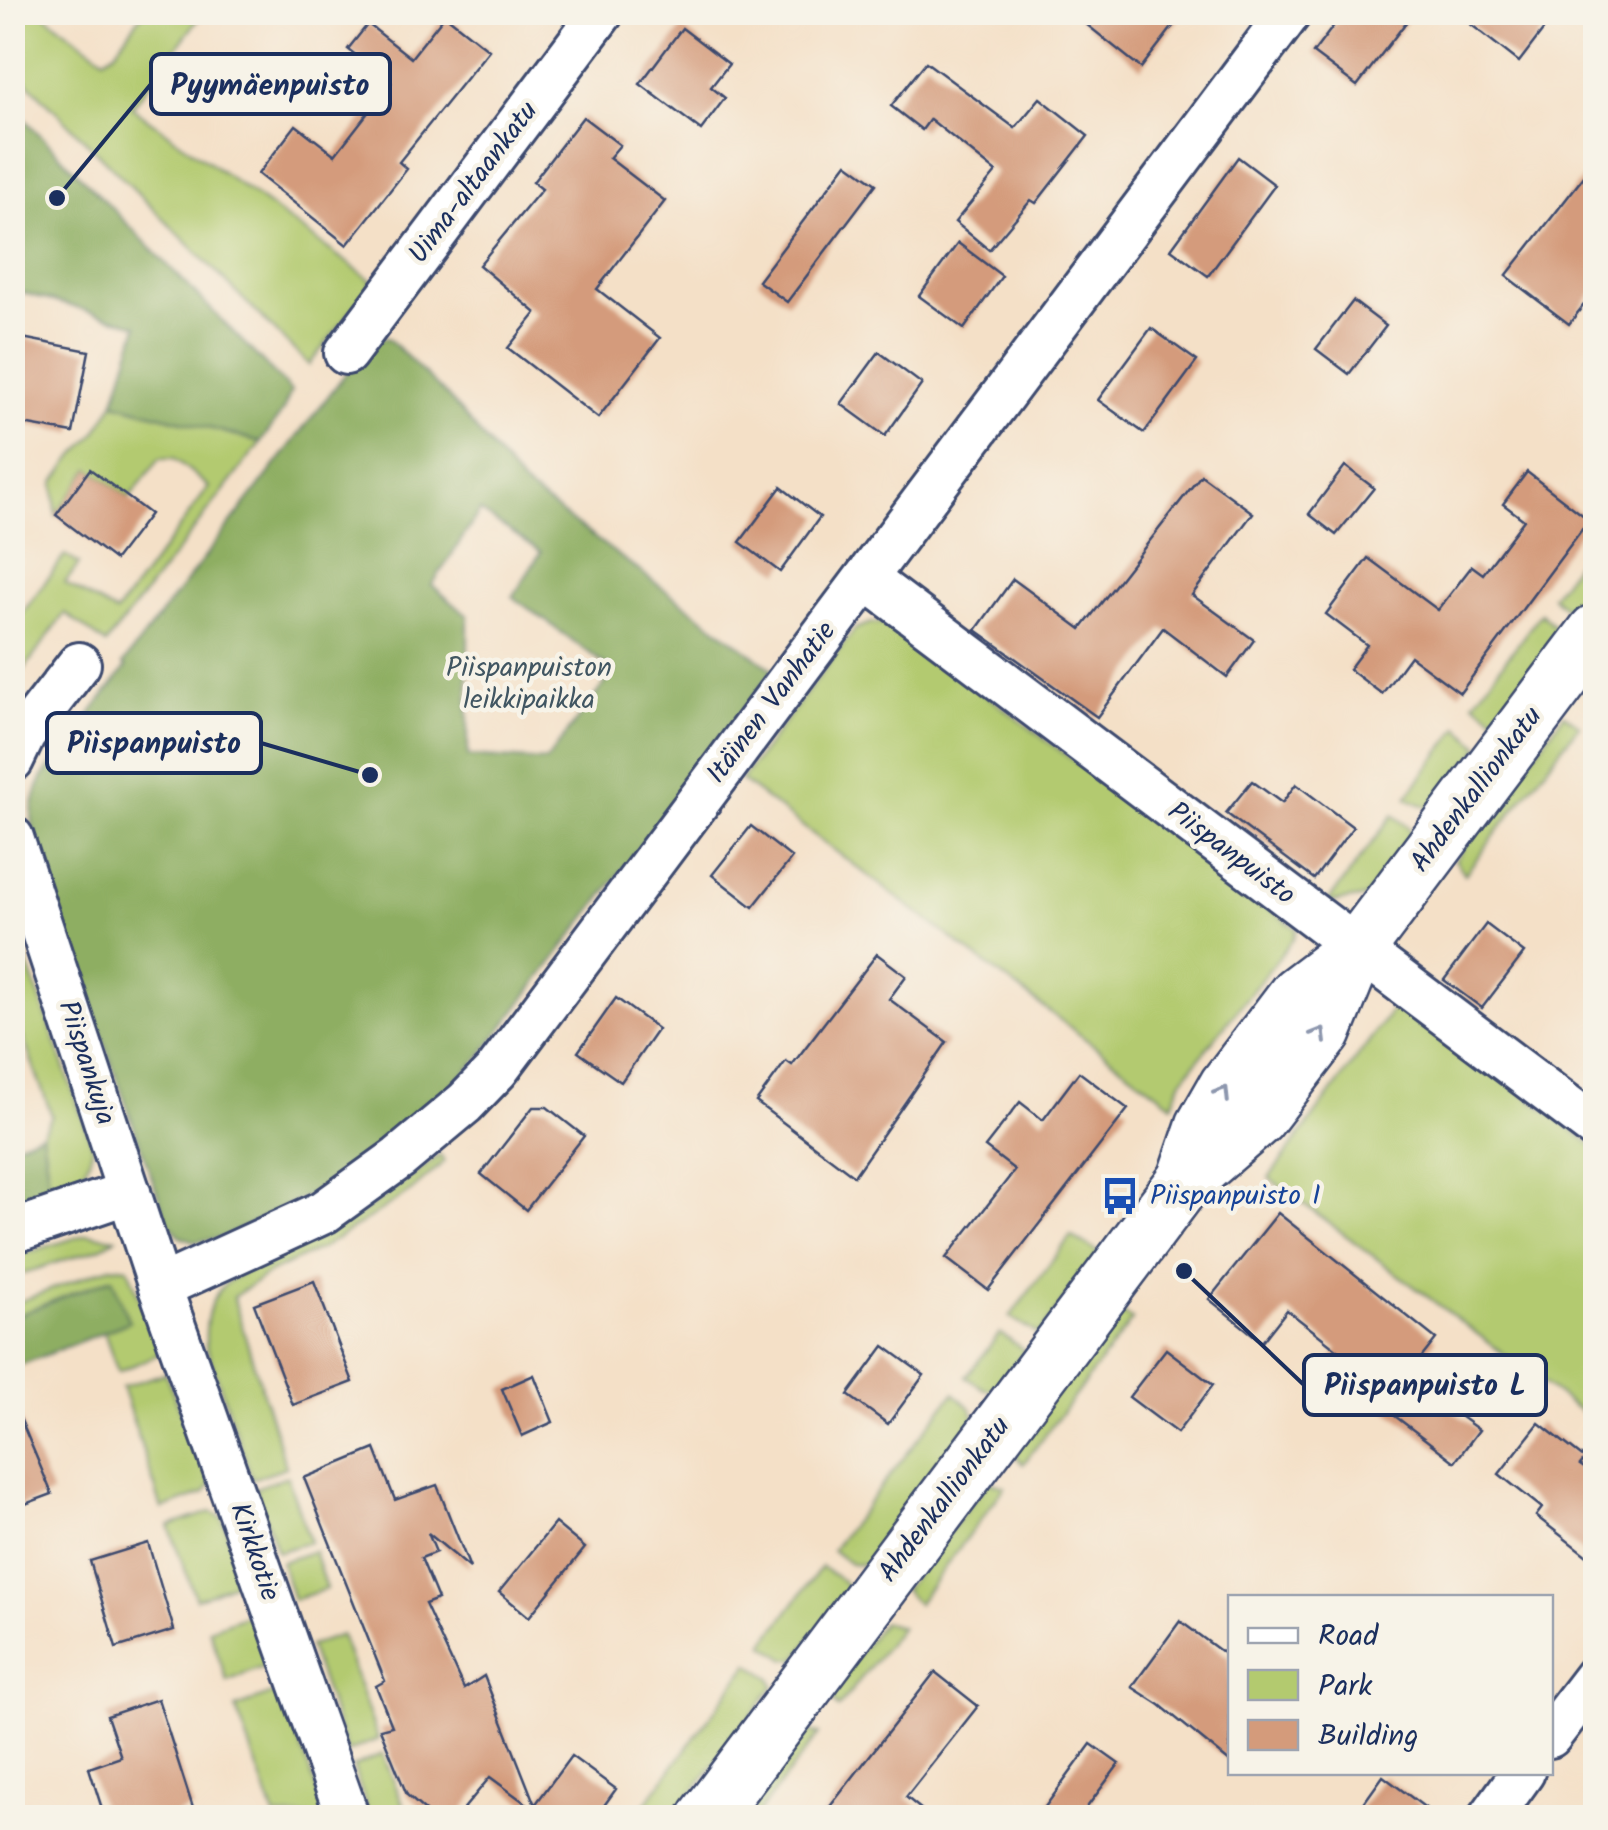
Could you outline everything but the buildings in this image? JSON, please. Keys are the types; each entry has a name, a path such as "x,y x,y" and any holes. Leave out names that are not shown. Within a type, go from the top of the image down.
{"street":[{"name":"Uima-altaankatu","path":"346,353 602,12"},
{"name":"Itäinen Vanhatie","path":"160,1287 324,1212 399,1158 465,1103 525,1034 1290,12"},
{"name":"Piispanpuisto","path":"867,580 1596,1128"},
{"name":"Ahdenkallionkatu","path":"706,1818 1184,1182 1204,1126 1227,1086 1298,994 1358,948 1596,632"},
{"path":"12,760 24,735 79,664"},
{"name":"Piispankuja","path":"12,838 160,1287"},
{"path":"12,1232 129,1192"},
{"name":"Kirkkotie","path":"160,1287 348,1818"},
{"path":"1553,1732 1596,1676"},
{"path":"1490,1818 1521,1775"}],"green space":[{"path":"12,13 42,13 104,58 115,51 143,13 203,13 132,107 374,282 309,365 13,68"},
{"path":"12,106 291,391 283,411 261,442 114,403 138,325 13,290"},
{"path":"388,338 449,398 524,486 774,670 478,1060 399,1138 319,1190 224,1237 195,1242 180,1236 167,1221 42,865 32,821 34,801 42,778 126,667 123,664 369,343","holes":["480,511 541,552 513,597 614,671 546,761 468,756 468,616 432,585"]},
{"path":"114,403 261,442 106,644 65,613 13,685 13,626 65,555 79,564 65,583 116,613 209,487 174,458 160,458 129,498 90,469 56,515 54,483 95,434"},
{"path":"1595,538 1593,593 1582,610 1572,614 1552,596"},
{"path":"1541,613 1564,636 1503,715 1494,717 1474,702"},
{"path":"871,623 891,623 1297,929 1182,1080 1172,1104 741,780 855,629"},
{"path":"1564,714 1579,725 1465,874 1455,860"},
{"path":"1459,727 1480,747 1434,810 1406,798"},
{"path":"1393,815 1412,835 1366,897 1327,903"},
{"path":"12,920 93,1147 80,1177 51,1195 42,1133 52,1116 13,1011"},
{"path":"1394,1007 1413,1011 1595,1147 1595,1422 1269,1178"},
{"path":"42,1133 51,1195 13,1208 13,1145"},
{"path":"440,1155 444,1162 412,1190 320,1249 271,1272 233,1297 286,1467 252,1479 206,1346 208,1316 216,1295 240,1274 355,1217"},
{"path":"88,1234 116,1238 100,1248 13,1277 13,1257"},
{"path":"1071,1236 1099,1253 1039,1335 1010,1317"},
{"path":"112,1266 128,1268 161,1353 118,1372 104,1332 128,1321 111,1278 13,1317 13,1304"},
{"path":"112,1278 129,1322 13,1368 13,1317"},
{"path":"1118,1310 1132,1320 1023,1464 1011,1451"},
{"path":"1000,1333 1025,1351 997,1390 985,1389 966,1377"},
{"path":"165,1373 211,1484 205,1493 162,1509 122,1387"},
{"path":"954,1393 970,1407 976,1419 865,1565 850,1564 832,1550"},
{"path":"287,1476 310,1542 277,1552 255,1488"},
{"path":"988,1481 1005,1487 917,1604 904,1590"},
{"path":"211,1512 222,1517 243,1579 196,1599 169,1526"},
{"path":"314,1551 326,1589 293,1600 281,1562"},
{"path":"821,1567 843,1581 848,1589 796,1659 786,1659 764,1644"},
{"path":"249,1614 257,1621 268,1665 227,1681 209,1629"},
{"path":"883,1622 901,1627 838,1708 827,1693"},
{"path":"341,1635 378,1739 347,1752 309,1646"},
{"path":"749,1664 771,1678 774,1686 674,1817 635,1818"},
{"path":"280,1691 327,1817 275,1817 236,1708"},
{"path":"802,1728 819,1734 755,1817 735,1818"},
{"path":"383,1754 408,1817 370,1817 353,1767"}],"place":[{"name":"Pyymäenpuisto","path":"57,198"},
{"name":"Piispanpuisto","path":"370,775"},
{"name":"Piispanpuisto I","path":"1120,1196"},
{"name":"Piispanpuisto L","path":"1184,1271"}],"park label":[{"name":"Piispanpuiston leikkipaikka","path":"529,684"}]}
